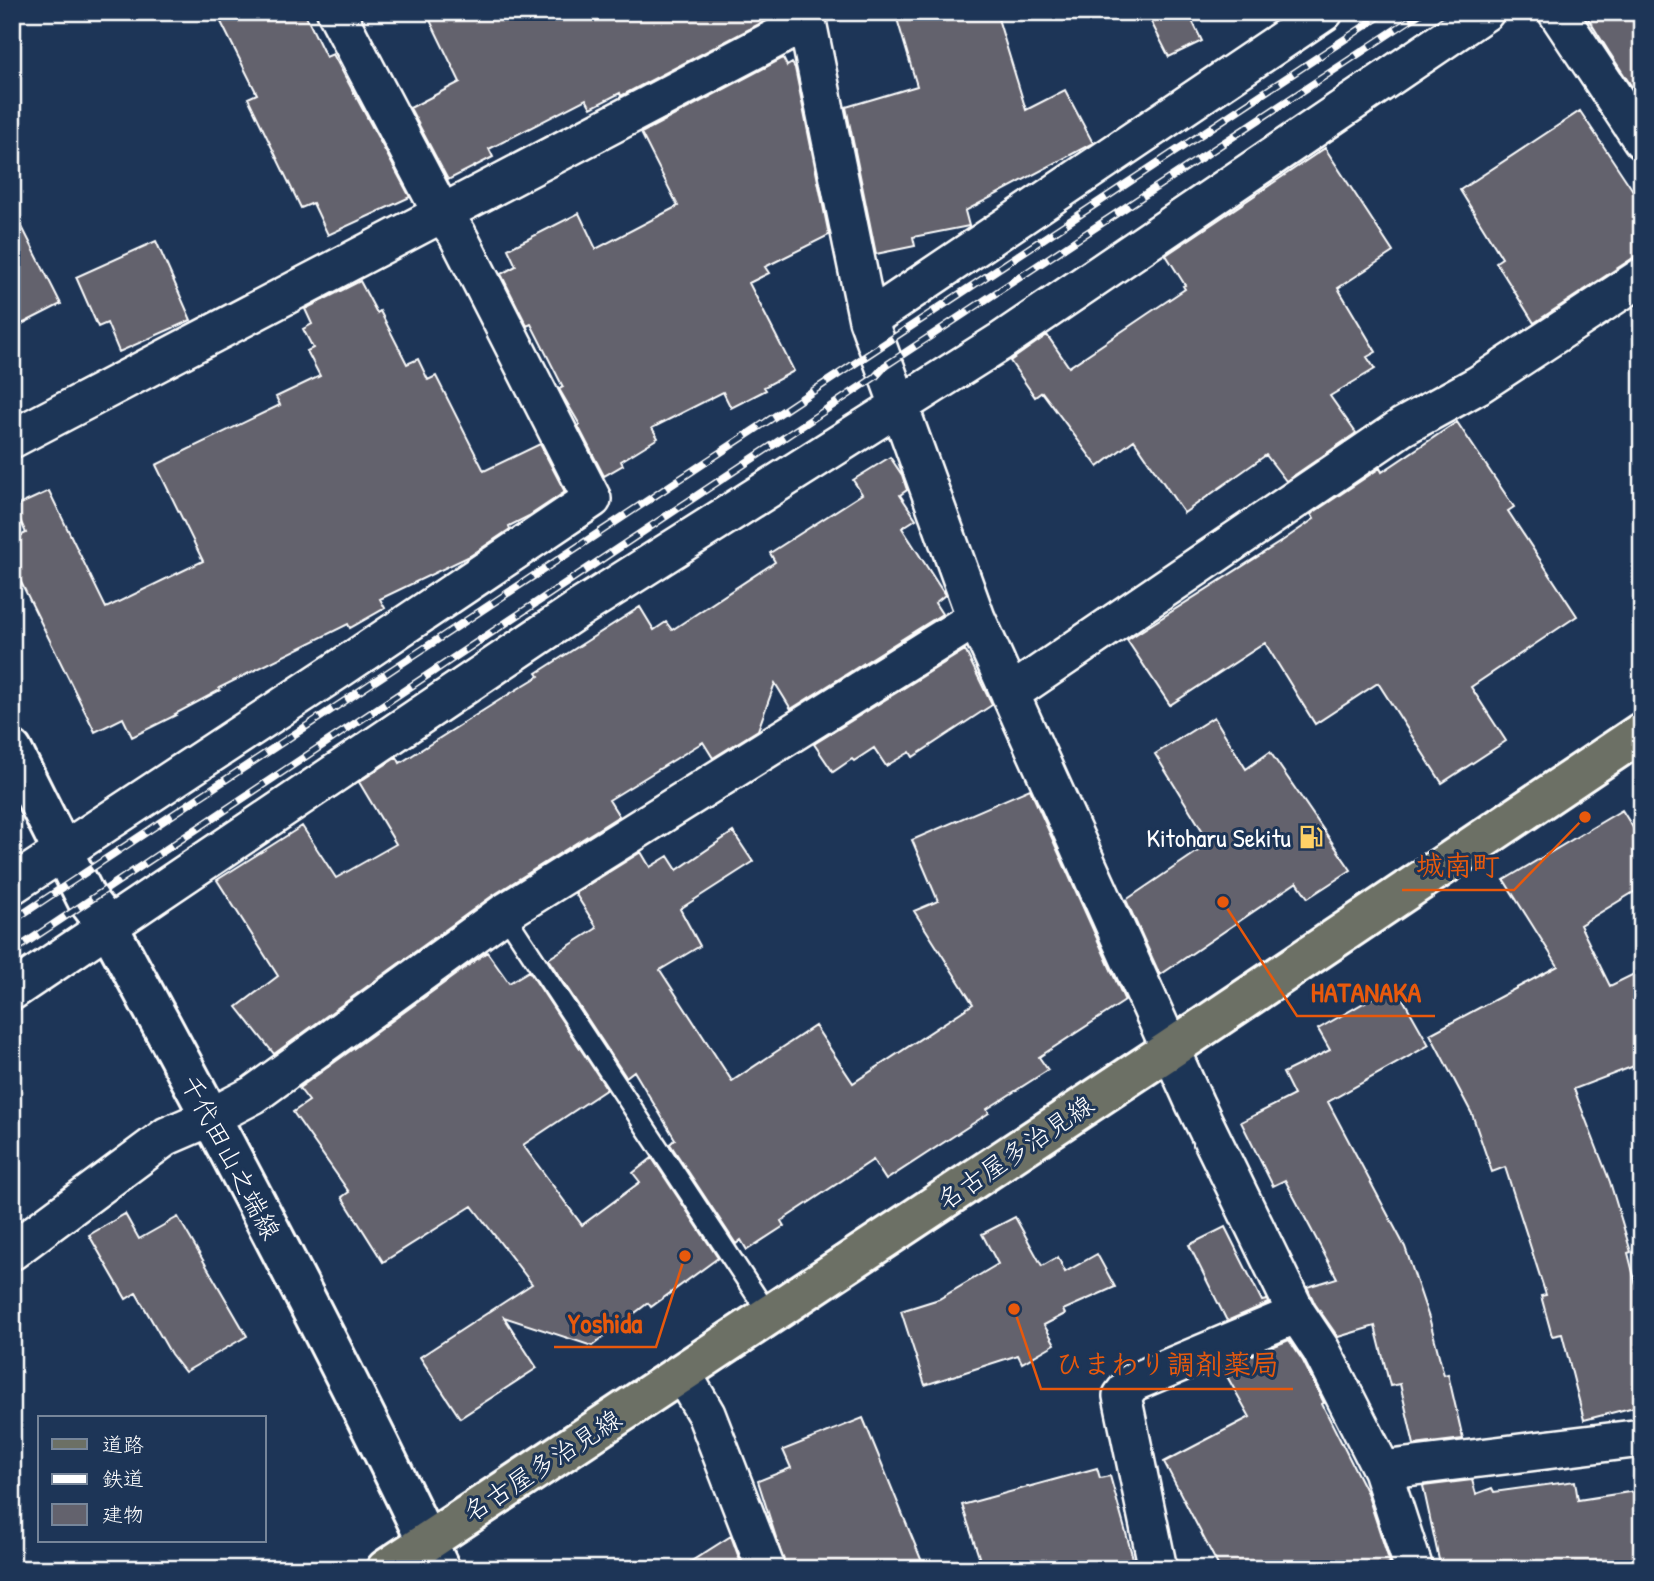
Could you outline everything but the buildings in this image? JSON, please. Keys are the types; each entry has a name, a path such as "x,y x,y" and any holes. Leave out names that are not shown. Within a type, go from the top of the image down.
{"main road":[{"name":"名古屋多治見線","path":"386,1569 433,1555 682,1373 1642,732"}],"street":[{"path":"12,885 592,499 457,234 442,215 336,12"},
{"path":"868,320 1324,12"},
{"path":"12,991 580,608 1000,342 1485,12"},
{"path":"1558,12 1642,140"},
{"path":"12,439 442,215 806,17 868,320 976,618 1169,1050 1297,1314 1321,1350 1382,1470 1415,1569"},
{"path":"1010,694 1402,427 1478,385 1642,277"},
{"path":"12,1251 167,1136 253,1095 504,914 976,618"},
{"name":"千代田山之端線","path":"12,750 87,900 108,926 211,1117 382,1449 433,1555"},
{"path":"1158,1569 1122,1396 1132,1383 1297,1314"},
{"path":"682,1373 706,1414 766,1569"},
{"path":"1382,1470 1642,1438"}],"lane":[{"path":"504,914 769,1315"}],"railway":[{"path":"12,921 1386,12"},
{"path":"12,952 875,377 885,366 1422,12"}],"place":[{"name":"城南町","path":"1585,817"},
{"name":"Kitoharu Sekitu","path":"1311,837"},
{"name":"HATANAKA","path":"1223,902"},
{"name":"Yoshida","path":"685,1256"},
{"name":"ひまわり調剤薬局","path":"1014,1309"}]}
